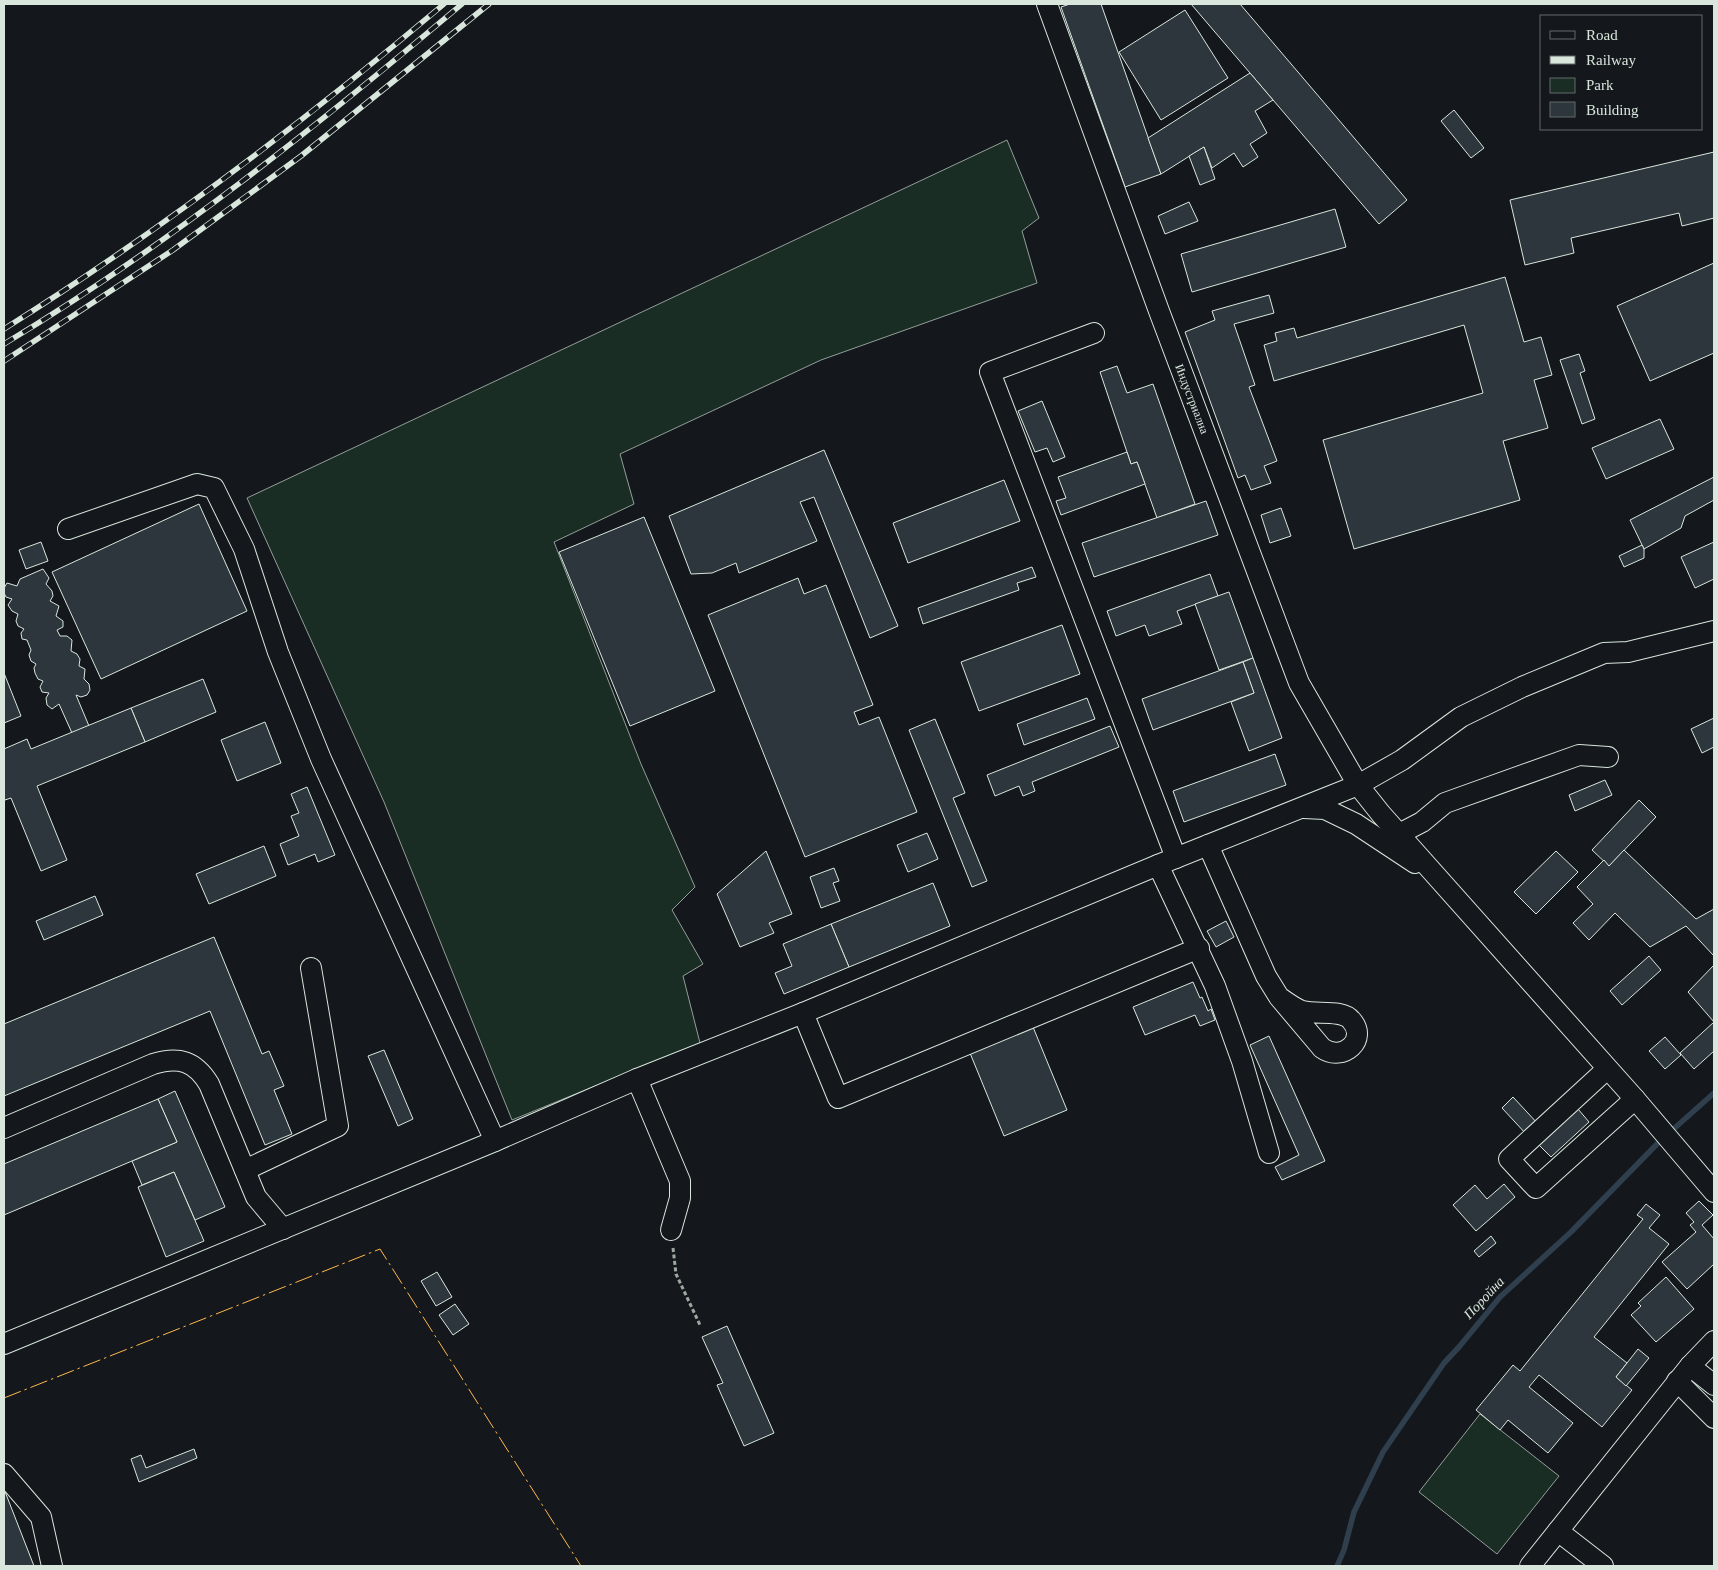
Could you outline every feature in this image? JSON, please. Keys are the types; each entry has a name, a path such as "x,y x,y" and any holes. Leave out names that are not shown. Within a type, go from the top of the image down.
{"street":[{"name":"Индустриална","path":"1047,4 1159,311 1299,683 1358,785 1439,879"},
{"path":"1094,333 990,372 1198,948 1216,986 1242,1060 1269,1152"},
{"path":"68,529 197,484 214,488 244,549 278,652 321,759 495,1141"},
{"path":"4,1344 495,1141 637,1079 803,1014 1208,845 1358,785 1402,760 1461,717 1522,687 1604,653 1628,652 1714,631"},
{"path":"1399,834 1422,822 1445,803 1579,755 1608,758"},
{"path":"1302,808 1325,809 1356,824 1439,879 1714,1192"},
{"path":"1208,845 1266,976 1279,997"},
{"path":"803,1014 838,1098 1198,948"},
{"path":"245,1170 338,1126 311,968"},
{"path":"4,1128 153,1064 166,1060 179,1060 192,1065 202,1073 209,1084 256,1197 283,1229"},
{"path":"1607,1069 1509,1159 1536,1188 1634,1099"},
{"path":"637,1079 680,1182 680,1198 672,1230"},
{"path":"1530,1566 1684,1374 1714,1340"},
{"path":"1684,1374 1714,1385"},
{"path":"1684,1374 1714,1418"},
{"path":"4,1474 41,1517 52,1566"},
{"path":"1558,1531 1603,1566"}],"path":[{"path":"672,1230 676,1274 700,1325"}],"green space":[{"path":"1007,140 1039,218 1022,231 1037,283 821,360 620,454 634,504 554,542 641,764 695,887 672,910 703,964 683,976 700,1043 512,1120 384,802 247,498"},
{"path":"1480,1414 1559,1476 1497,1554 1419,1492"}],"building":[{"path":"1070,4 1101,4 1161,174 1125,187 1061,7"},
{"path":"1191,4 1240,4 1407,200 1379,224"},
{"path":"1185,10 1228,78 1161,120 1119,52"},
{"path":"1250,73 1273,100 1255,111 1267,133 1250,144 1258,157 1243,167 1234,153 1212,168 1204,147 1161,174 1148,138"},
{"path":"1454,110 1484,148 1471,158 1441,121"},
{"path":"1204,147 1215,179 1200,185 1189,156"},
{"path":"1714,152 1714,218 1682,226 1679,213 1571,238 1574,253 1525,265 1510,200"},
{"path":"1189,202 1198,221 1165,234 1158,216"},
{"path":"1335,209 1346,247 1192,292 1181,254"},
{"path":"1714,263 1714,353 1650,381 1617,306"},
{"path":"1505,277 1524,342 1541,337 1552,375 1534,380 1548,428 1503,441 1520,500 1354,549 1323,440 1483,393 1464,325 1274,381 1264,345 1277,341 1275,333 1294,328 1297,338"},
{"path":"1269,295 1274,313 1234,324 1255,385 1249,387 1277,461 1264,466 1271,483 1251,490 1245,475 1238,478 1185,332 1215,320 1212,311"},
{"path":"1579,354 1585,371 1580,373 1595,419 1582,424 1560,360"},
{"path":"1117,366 1127,393 1153,384 1195,504 1157,518 1137,462 1131,464 1100,372"},
{"path":"1042,401 1065,457 1053,462 1047,448 1035,452 1018,411"},
{"path":"1660,419 1674,449 1606,479 1592,448"},
{"path":"824,450 898,626 870,638 814,497 800,502 817,541 739,573 736,563 712,573 691,574 669,516"},
{"path":"1127,452 1131,464 1137,462 1145,484 1061,515 1056,501 1066,498 1058,477"},
{"path":"1714,477 1714,500 1685,516 1681,528 1644,549 1630,520"},
{"path":"1004,480 1020,521 908,563 893,523"},
{"path":"1206,501 1218,535 1094,577 1082,543"},
{"path":"199,504 247,611 101,679 52,572"},
{"path":"1281,508 1291,536 1270,543 1261,515"},
{"path":"644,517 715,691 630,726 559,552"},
{"path":"41,542 48,561 26,569 19,550"},
{"path":"1714,542 1714,579 1695,588 1681,557"},
{"path":"1642,545 1644,558 1624,567 1619,556"},
{"path":"1032,567 1036,577 1017,583 1019,590 923,624 918,608"},
{"path":"43,569 49,578 46,584 52,591 53,596 50,601 59,606 56,616 63,621 63,627 57,630 60,636 67,636 72,640 71,651 77,654 80,659 79,666 85,669 84,679 89,684 90,690 87,695 81,697 76,695 89,726 72,733 59,704 52,709 47,705 46,698 49,693 42,692 40,687 43,681 38,679 35,673 34,668 36,664 31,661 29,655 31,650 27,640 22,639 21,633 24,629 18,626 16,621 18,614 12,611 8,605 12,599 6,597 4,593 7,583 17,586 20,579"},
{"path":"1210,574 1218,596 1177,611 1182,624 1149,636 1145,625 1116,636 1107,611"},
{"path":"798,578 804,594 826,585 873,705 854,712 859,725 879,717 917,812 805,857 708,615"},
{"path":"1229,592 1253,658 1219,670 1195,604"},
{"path":"1062,625 1080,674 979,711 961,662"},
{"path":"1253,658 1282,738 1249,751 1231,702 1254,693 1243,662"},
{"path":"1243,662 1254,693 1153,730 1142,699"},
{"path":"4,673 21,716 4,723"},
{"path":"203,679 216,712 145,742 131,708"},
{"path":"1087,698 1095,719 1024,745 1017,724"},
{"path":"131,708 145,742 37,786 67,860 41,871 11,798 5,800 4,797 4,749 27,739 31,749"},
{"path":"1714,718 1714,747 1702,753 1691,729"},
{"path":"935,719 965,793 953,798 987,881 972,887 909,730"},
{"path":"265,722 281,763 237,781 221,740"},
{"path":"1110,726 1119,747 1032,782 1035,791 1023,796 1019,786 995,796 987,775"},
{"path":"1275,754 1286,785 1184,822 1173,791"},
{"path":"1605,780 1612,795 1575,811 1569,795"},
{"path":"307,787 335,855 318,862 315,854 288,865 280,844 299,836 291,816 299,813 291,794"},
{"path":"1639,800 1656,817 1609,866 1592,850"},
{"path":"927,833 938,859 908,872 897,845"},
{"path":"264,846 276,876 209,904 196,874"},
{"path":"1624,850 1696,919 1714,909 1714,956 1686,926 1650,947 1615,913 1589,940 1573,923 1593,904 1577,887 1604,860 1609,866"},
{"path":"766,851 792,914 769,923 774,933 740,947 717,894"},
{"path":"1556,851 1578,872 1536,914 1514,892"},
{"path":"834,868 839,881 833,883 840,901 821,908 810,877"},
{"path":"933,883 950,926 849,967 831,924"},
{"path":"95,896 103,915 44,940 36,921"},
{"path":"1226,921 1234,937 1216,947 1207,931"},
{"path":"831,924 849,967 784,994 775,973 792,966 783,944"},
{"path":"214,937 262,1054 269,1051 284,1086 274,1090 292,1134 265,1145 210,1011 4,1096 4,1024"},
{"path":"1649,956 1661,970 1622,1005 1610,991"},
{"path":"1714,965 1714,1022 1688,992"},
{"path":"1193,982 1208,1011 1211,1009 1215,1020 1200,1026 1195,1015 1145,1035 1133,1007"},
{"path":"1714,1022 1714,1051 1694,1069 1680,1053"},
{"path":"1033,1027 1067,1110 1004,1136 970,1053"},
{"path":"1269,1036 1325,1161 1282,1180 1275,1167 1299,1155 1250,1045"},
{"path":"1665,1037 1681,1055 1665,1069 1649,1051"},
{"path":"384,1050 413,1119 398,1126 368,1056"},
{"path":"175,1091 225,1207 195,1220 174,1172 142,1185 132,1161 177,1142 158,1099"},
{"path":"1513,1097 1539,1125 1527,1135 1502,1108"},
{"path":"158,1099 177,1142 4,1215 4,1164"},
{"path":"1578,1109 1589,1122 1551,1157 1539,1145"},
{"path":"174,1172 204,1241 166,1257 138,1187"},
{"path":"1504,1184 1515,1197 1476,1231 1453,1205 1475,1185 1487,1199"},
{"path":"1699,1201 1713,1215 1702,1225 1714,1239 1714,1264 1687,1289 1662,1262 1696,1232 1690,1225 1694,1222 1686,1213"},
{"path":"1646,1204 1660,1215 1649,1228 1669,1244 1594,1337 1627,1363 1616,1377 1632,1390 1602,1427 1539,1375 1529,1387 1573,1423 1548,1453 1508,1420 1500,1430 1476,1410 1513,1365 1520,1371 1643,1219 1637,1215"},
{"path":"1491,1236 1496,1243 1479,1257 1474,1251"},
{"path":"437,1272 452,1297 436,1306 421,1281"},
{"path":"1666,1277 1694,1309 1656,1342 1631,1315 1641,1306 1638,1303"},
{"path":"455,1304 469,1324 453,1335 439,1315"},
{"path":"727,1326 774,1433 744,1446 717,1385 723,1383 702,1337"},
{"path":"1638,1349 1649,1358 1626,1386 1616,1377"},
{"path":"194,1449 197,1458 139,1482 131,1459 141,1455 146,1468"},
{"path":"4,1489 34,1566 4,1566"}],"waterway":[{"name":"Поройна","path":"1337,1566 1344,1550 1354,1512 1383,1452 1444,1363 1500,1297 1571,1232 1659,1142 1714,1093"}],"railway":[{"path":"4,329 119,254 230,174 285,133 444,4"},
{"path":"4,344 64,307 182,226 296,140 462,4"},
{"path":"4,361 173,250 301,156 489,4"}],"power":[{"path":"4,1398 380,1249 581,1566"}]}
